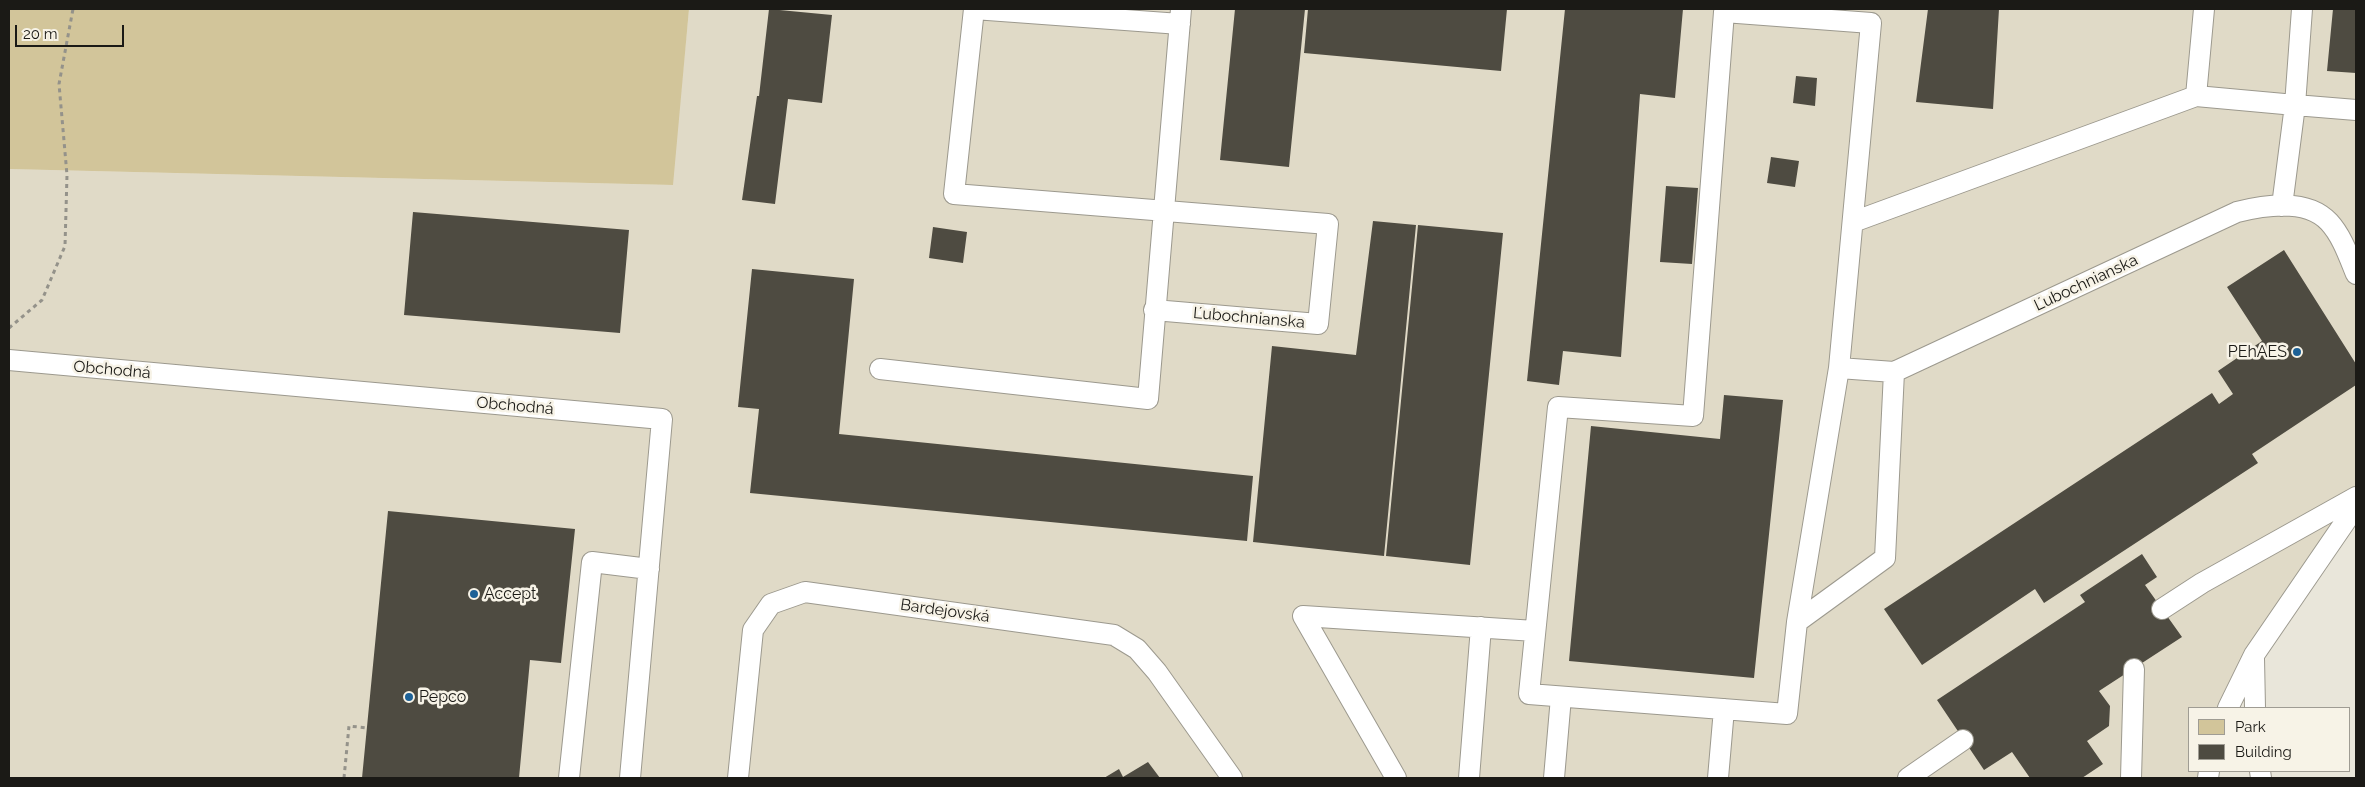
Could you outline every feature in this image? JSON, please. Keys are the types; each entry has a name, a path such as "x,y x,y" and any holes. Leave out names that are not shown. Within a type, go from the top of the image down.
{"lane":[{"name":"Ľubochnianska","path":"880,369 1148,398 1154,310 1163,210 1180,17 974,9 954,194 1163,210 1328,224 1318,324 1154,310"},
{"path":"2196,96 2204,9"},
{"path":"2282,206 2295,105 2302,9"},
{"path":"1724,12 1871,23 1852,222 1839,368 1797,622 1788,714 1529,694 1558,407 1693,416 1724,12"},
{"path":"1852,222 2196,96 2356,110"},
{"name":"Ľubochnianska","path":"1894,372 2237,212 2267,205 2296,207 2316,212 2329,222 2340,238 2356,274"},
{"name":"Obchodná","path":"9,360 662,419 630,778"},
{"path":"1797,622 1885,558 1894,372 1839,368"},
{"path":"2162,609 2202,583 2356,497"},
{"path":"2228,707 2254,655 2356,506"},
{"path":"569,778 592,562 649,568"},
{"name":"Bardejovská","path":"738,778 753,630 771,604 805,592 1114,635 1137,649 1157,672 1232,778"},
{"path":"1396,778 1303,616 1535,631"},
{"path":"1469,778 1481,628"},
{"path":"2254,655 2256,707"},
{"path":"2131,778 2134,669"},
{"path":"1554,778 1561,697"},
{"path":"1718,778 1724,709"},
{"path":"1908,778 1963,740"}],"path":[{"path":"9,328 42,300 65,246 67,175 59,84 73,9"},
{"path":"344,778 349,726 367,728"}],"shaded area":[{"path":"689,9 2356,9 2356,494 2297,574 2251,659 2240,707 2188,707 2188,772 2211,772 2208,778 9,778 9,169 672,185"}],"green space":[{"path":"9,9 689,9 673,185 9,169"}],"building":[{"path":"769,9 832,15 822,103 788,99 775,204 742,200 757,96 759,96"},
{"path":"1235,9 1305,9 1289,167 1220,160"},
{"path":"1308,9 1507,9 1501,71 1304,53"},
{"path":"1565,9 1683,9 1675,98 1640,94 1621,357 1563,351 1559,385 1527,381"},
{"path":"1928,9 1999,9 1993,109 1916,102"},
{"path":"2333,9 2356,9 2356,73 2327,71"},
{"path":"1796,76 1817,78 1815,106 1793,103"},
{"path":"1771,157 1799,161 1795,187 1767,183"},
{"path":"1666,186 1698,188 1692,264 1660,262"},
{"path":"413,212 629,230 620,333 404,315"},
{"path":"1373,221 1416,225 1384,556 1253,542 1272,346 1356,355"},
{"path":"1418,225 1503,233 1470,565 1386,556"},
{"path":"933,227 967,232 963,263 929,258"},
{"path":"2284,250 2356,364 2356,385 2252,454 2258,463 2044,603 2035,589 1922,665 1884,609 2212,393 2219,404 2233,394 2218,371 2262,341 2227,287"},
{"path":"752,269 854,279 839,434 1253,476 1247,541 750,493 759,409 738,407"},
{"path":"1724,395 1783,400 1754,678 1569,661 1591,426 1720,439"},
{"name":"Accept","path":"388,511 575,529 561,663 530,660 519,778 362,778"},
{"path":"2142,554 2157,577 2145,585 2182,637 2099,691 2110,706 2109,726 2087,741 2103,764 2082,778 2030,778 2012,752 1984,770 1937,700 2085,602 2080,595"},
{"path":"1148,762 1160,778 1104,778 1119,769 1123,777"}],"place":[{"name":"PEhAES","path":"2297,352"},
{"name":"Accept","path":"474,594"},
{"name":"Pepco","path":"409,697"}]}
